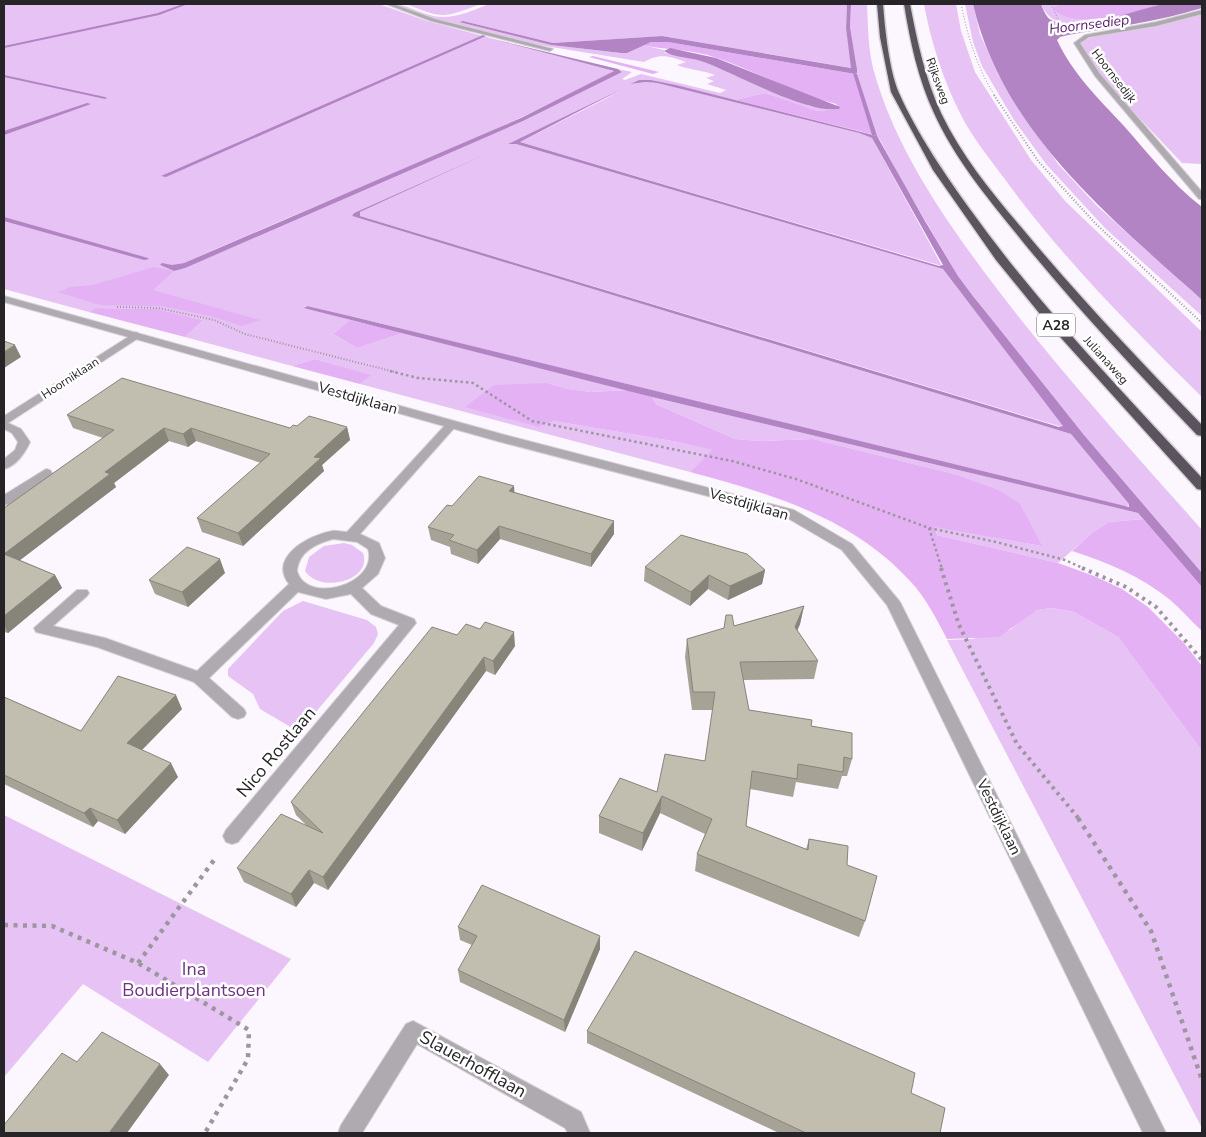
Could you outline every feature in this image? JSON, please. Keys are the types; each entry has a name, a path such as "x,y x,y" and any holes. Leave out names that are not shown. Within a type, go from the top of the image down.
{"highway":[{"name":"Julianaweg","path":"880,4 883,37 895,92 937,170 1006,265 1048,316 1202,486"},
{"name":"Rijksweg","path":"907,4 913,44 930,96 965,160"},
{"name":"Julianaweg","path":"965,160 977,179 1074,296 1202,432"}],"street":[{"path":"389,4 433,20 550,49"},
{"name":"Hoornsedijk","path":"1202,12 1156,24 1086,36 1077,43 1097,75 1202,197"},
{"name":"Vestdijklaan","path":"4,299 452,424 789,513 847,547 893,602 1155,1133"},
{"name":"Hoorniklaan","path":"4,421 136,335"},
{"path":"352,535 452,424"},
{"path":"4,426 21,433 24,442 20,452 4,465"},
{"path":"5,499 46,473"},
{"path":"333,535 352,535 365,539 374,547 378,557 376,568 368,579 354,588 323,594 308,591 297,585 290,574 291,562 300,550 315,540 333,535"},
{"path":"199,678 297,585"},
{"name":"Nico Rostlaan","path":"232,836 409,623 376,610 354,588"},
{"path":"82,593 42,628 100,642 199,678 238,713"},
{"name":"Slauerhofflaan","path":"349,1133 413,1031 573,1120 578,1133"}],"path":[{"path":"961,4 968,37 984,78 1038,161 1096,224 1202,323"},
{"path":"1050,4 1058,19"},
{"path":"108,307 158,308 214,320 245,334 418,378 473,383 532,421 732,461 796,479 929,528 996,542 1065,560 1126,587 1156,607 1202,660"},
{"path":"929,528 959,625 1017,744 1082,823 1151,931 1202,1080"},
{"path":"138,963 232,836"},
{"path":"4,925 52,926 138,963 249,1030 248,1059 205,1133"}],"green space":[{"path":"4,4 379,4 427,21 614,71 509,123 401,171 184,263 160,265 174,271 523,121 622,71 618,69 632,72 622,79 625,80 641,74 720,93 726,90 707,84 714,81 706,78 715,75 677,65 686,62 674,58 660,56 644,62 539,45 433,18 392,4 403,5 428,15 448,17 489,4 847,4 846,28 852,68 662,36 553,43 463,21 459,22 551,45 621,53 627,53 642,45 664,50 665,53 703,61 809,106 833,110 817,111 765,93 735,100 651,80 639,80 630,84 657,83 859,133 872,138 942,266 520,142 621,91 508,144 516,144 943,269 1063,424 1062,427 360,216 360,212 495,150 354,213 352,216 1071,434 1130,505 1125,507 354,317 307,306 304,307 350,320 333,334 357,348 403,333 628,390 591,392 568,389 547,383 525,385 539,427 554,421 678,442 713,450 690,472 360,384 370,375 315,359 292,366 185,337 203,320 157,309 95,308 89,312 4,289"},
{"path":"406,4 481,4 459,12 443,15"},
{"path":"851,4 867,4 871,60 882,96 892,123 905,149 935,201 985,273 1037,339 1091,404 1202,530 1202,573 1084,435 958,276 880,140 875,135 855,74 857,69 850,27"},
{"path":"924,4 956,4 961,31 975,72 1031,160 1066,202 1202,332 1202,397 1098,292 1026,208 981,147 965,123 943,75"},
{"path":"965,4 973,4 980,34 998,74 1058,164 1096,205 1202,300 1202,316 1105,228 1046,164 1014,120 982,66 973,42"},
{"path":"1041,4 1059,4 1056,6 1077,18 1095,20 1071,23 1057,21 1051,18"},
{"path":"1202,14 1202,164 1182,163 1089,65 1076,44 1094,36 1149,27"},
{"path":"652,397 1134,512 1138,513 1143,519 1109,522 1093,532 1058,563 937,535 935,526 1041,546 997,489 958,475 813,439 760,441 735,439 656,404"},
{"path":"344,543 352,545 363,553 364,563 360,571 353,577 333,583 322,582 312,578 305,571 309,557 324,546"},
{"path":"303,601 367,620 376,627 378,634 374,643 299,732 260,709 253,694 228,676 228,669 283,611"},
{"path":"1052,608 1074,612 1118,637 1202,751 1202,1128 947,640 972,639 1010,630 1025,617 1037,610"},
{"name":"Ina Boudierplantsoen","path":"4,815 291,959 208,1062 83,984 4,1077"}],"shaded area":[{"path":"1059,4 1165,4 1124,15 1090,19 1062,15 1053,8"},
{"path":"651,42 668,42 855,74 875,135 735,100 765,93 817,111 839,109 836,104 717,58 698,53 642,45"},
{"path":"593,56 659,72 653,74 589,57"},
{"path":"154,267 174,271 153,290 260,320 242,326 214,317 161,306 100,305 58,292 71,287 93,285"},
{"path":"95,308 157,309 203,320 185,337 89,312"},
{"path":"350,320 403,333 357,348 333,334"},
{"path":"315,359 371,375 360,384 292,366"},
{"path":"547,383 568,389 591,392 628,390 652,397 656,404 735,439 760,441 813,439 958,475 997,489 1020,504 1042,546 935,527 937,535 1058,563 1094,576 1122,589 1148,607 1183,642 1202,666 1202,751 1118,637 1074,612 1052,608 1037,610 999,637 947,639 931,609 911,582 863,540 837,524 780,499 690,472 712,450 678,442 554,421 539,427 465,407 494,385"},
{"path":"1143,519 1202,587 1202,631 1169,599 1147,583 1110,565 1072,551 1093,532 1109,522"}],"water":[{"path":"847,4 851,4 850,27 857,69 855,74 668,42 651,42 627,53 551,45 459,22 463,21 553,43 662,36 851,68 846,28"},
{"name":"Hoornsediep","path":"973,4 1041,4 1046,15 1051,20 1075,24 1107,19 1164,4 1202,4 1202,8 1169,17 1068,35 1057,40 1078,75 1170,178 1202,207 1202,300 1131,237 1097,203 1034,132 1008,92 987,50"},
{"path":"497,40 618,69 622,72 523,121 185,268 174,271 160,265 162,263 172,265 184,263 521,118 614,71"},
{"path":"670,48 716,58 840,107 839,109 825,109 790,99 704,62 672,55 664,51"},
{"path":"639,80 651,80 676,85 877,136 958,276 1084,435 1202,573 1202,587 1138,513 652,397 304,308 307,306 354,317 1129,507 1129,504 1071,434 352,216 354,213 495,150 360,212 360,216 1059,427 1063,426 943,269 516,144 508,144 620,90 520,142 939,266 943,265 872,138 859,133 657,83 630,84"}],"building":[{"path":"4,341 15,345 4,352"},
{"path":"122,378 290,428 293,425 297,426 309,416 347,427 314,457 321,458 238,533 197,518 270,454 191,428 183,434 164,428 105,472 110,474 4,554 4,508 114,430 67,415"},
{"path":"479,476 514,486 509,491 614,521 591,554 499,526 477,550 449,540 454,535 428,527 447,505 452,506"},
{"path":"681,535 747,554 765,570 730,586 709,575 691,592 645,567"},
{"path":"187,547 220,559 182,592 149,580"},
{"path":"4,554 55,575 4,616"},
{"path":"804,606 795,627 818,661 740,662 749,710 812,720 811,726 852,733 852,759 844,757 843,772 798,764 797,779 752,771 746,826 808,850 809,839 848,846 847,865 877,876 865,921 697,854 712,819 662,796 643,833 599,816 620,778 657,792 665,754 705,761 715,692 693,692 687,639 724,628 726,615 732,615 734,626"},
{"path":"485,622 514,632 493,661 484,657 323,877 309,870 291,894 237,868 281,814 323,833 291,802 432,627 457,635 466,624 480,629"},
{"path":"118,676 176,695 127,743 171,763 117,820 90,808 84,813 4,775 4,697 81,731"},
{"path":"482,885 600,936 564,1020 458,970 477,936 458,927"},
{"path":"635,951 915,1073 911,1093 945,1108 940,1133 806,1133 587,1031"},
{"path":"102,1032 160,1064 109,1133 4,1133 4,1125 62,1053 77,1062"}],"waterway":[{"path":"4,47 159,14 186,4"},
{"path":"164,176 484,36"},
{"path":"855,74 875,135"},
{"path":"4,76 105,98"},
{"path":"4,133 89,104"},
{"path":"4,219 146,259"}]}
